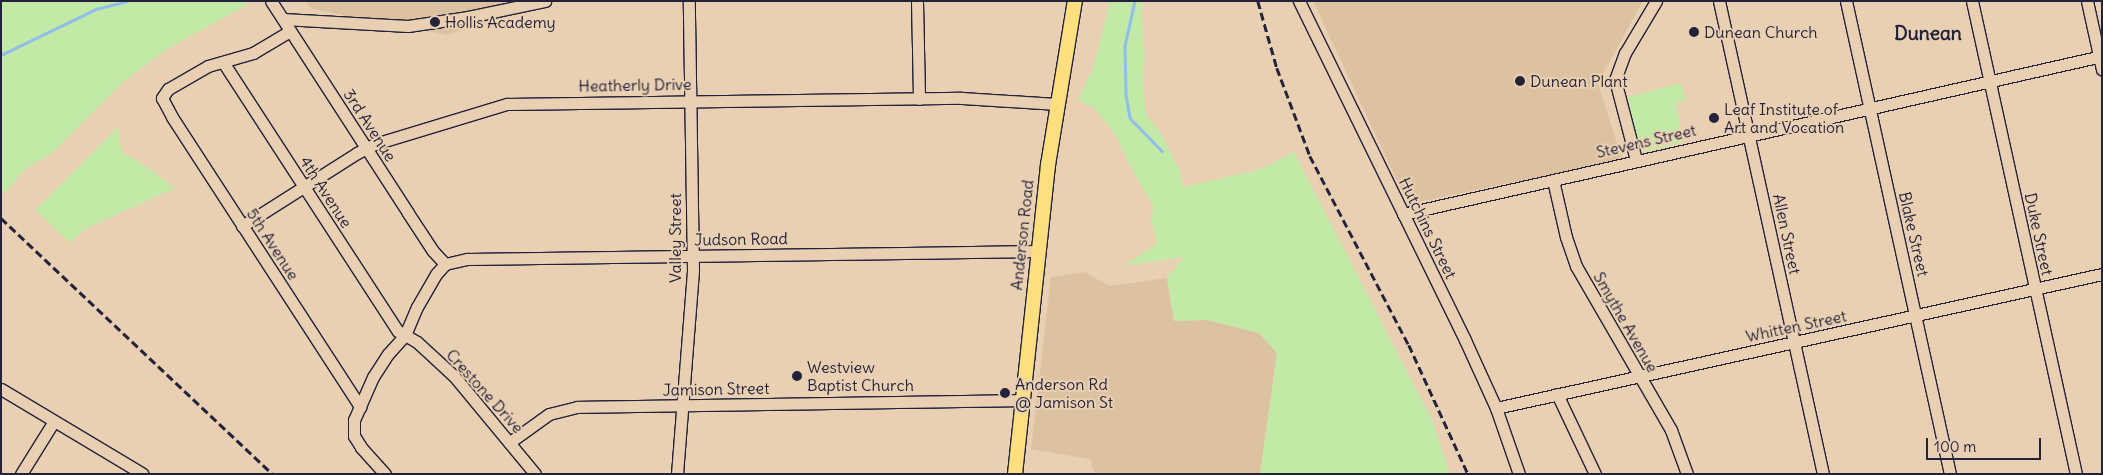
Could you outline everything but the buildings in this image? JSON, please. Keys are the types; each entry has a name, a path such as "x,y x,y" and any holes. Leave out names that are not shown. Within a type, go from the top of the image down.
{"main road":[{"name":"Anderson Road","path":"1014,474 1038,251 1057,104 1076,1"}],"street":[{"name":"3rd Avenue","path":"271,1 433,251 445,264"},
{"path":"283,19 408,26 468,18 545,1"},
{"name":"Valley Street","path":"677,474 693,256 689,1"},
{"path":"917,1 919,99"},
{"name":"Hutchins Street","path":"1299,1 1496,408 1519,474"},
{"path":"1636,160 1614,80 1625,53 1656,1"},
{"name":"Allen Street","path":"1719,1 1823,474"},
{"name":"Blake Street","path":"1846,1 1950,474"},
{"name":"Duke Street","path":"1972,1 2076,474"},
{"path":"2087,1 2102,69"},
{"path":"224,62 253,53 290,31"},
{"name":"Stevens Street","path":"1403,214 1749,134 2100,56"},
{"name":"5th Avenue","path":"224,62 208,66 168,89 162,98 242,226 360,406"},
{"name":"4th Avenue","path":"224,62 390,321 398,331 405,335"},
{"name":"Heatherly Drive","path":"242,226 366,149 449,120 507,104 691,100 962,98 1057,104"},
{"name":"Smythe Avenue","path":"1553,180 1566,237 1576,266 1671,430 1687,474"},
{"name":"Judson Road","path":"445,264 467,259 1038,251"},
{"path":"385,474 361,447 354,436 353,424 360,406 388,354 405,335 417,307 437,273 445,264"},
{"name":"Whitten Street","path":"1496,408 2102,274"},
{"name":"Crestone Drive","path":"405,335 417,342 454,376 535,474"},
{"path":"1,389 143,474"},
{"path":"1557,394 1595,474"},
{"name":"Jamison Street","path":"510,442 543,417 565,409 1022,400"},
{"path":"21,474 54,421"}],"shaded area":[{"name":"Hollis Academy","path":"305,1 557,1 447,35 312,9"},
{"path":"1313,1 1643,1 1598,83 1622,160 1408,204"},
{"path":"1085,272 1109,286 1167,278 1174,321 1207,320 1259,333 1277,353 1260,474 1095,474 1090,459 1031,449 1051,277"}],"green space":[{"path":"1,1 249,1 245,6 167,49 122,83 52,153 23,171 6,193 1,189"},
{"path":"1110,1 1143,1 1141,14 1145,54 1143,78 1146,115 1158,129 1180,170 1183,187 1261,169 1294,152 1432,420 1450,474 1260,474 1277,353 1259,333 1207,320 1174,321 1167,278 1184,257 1123,266 1157,244 1151,218 1154,208 1128,162 1116,135 1094,108 1078,100 1093,69"},
{"path":"1681,83 1686,100 1676,103 1683,142 1644,151 1638,147 1628,97"},
{"path":"118,127 122,152 144,165 175,188 85,229 70,243 35,210"}],"waterway":[{"path":"1,55 96,9 127,1"},
{"path":"1135,1 1125,46 1126,95 1130,118 1162,151"}],"railway":[{"path":"1258,1 1277,68 1310,156 1409,345 1468,474"},
{"path":"1,218 273,474"}],"place":[{"name":"Hollis Academy","path":"435,22"},
{"name":"Dunean Church","path":"1694,32"},
{"name":"Dunean Plant","path":"1520,81"},
{"name":"Leaf Institute of Art and Vocation","path":"1714,118"},
{"name":"Westview Baptist Church","path":"797,376"},
{"name":"Anderson Rd @ Jamison St","path":"1005,393"}],"district":[{"name":"Dunean","path":"1928,34"}]}
